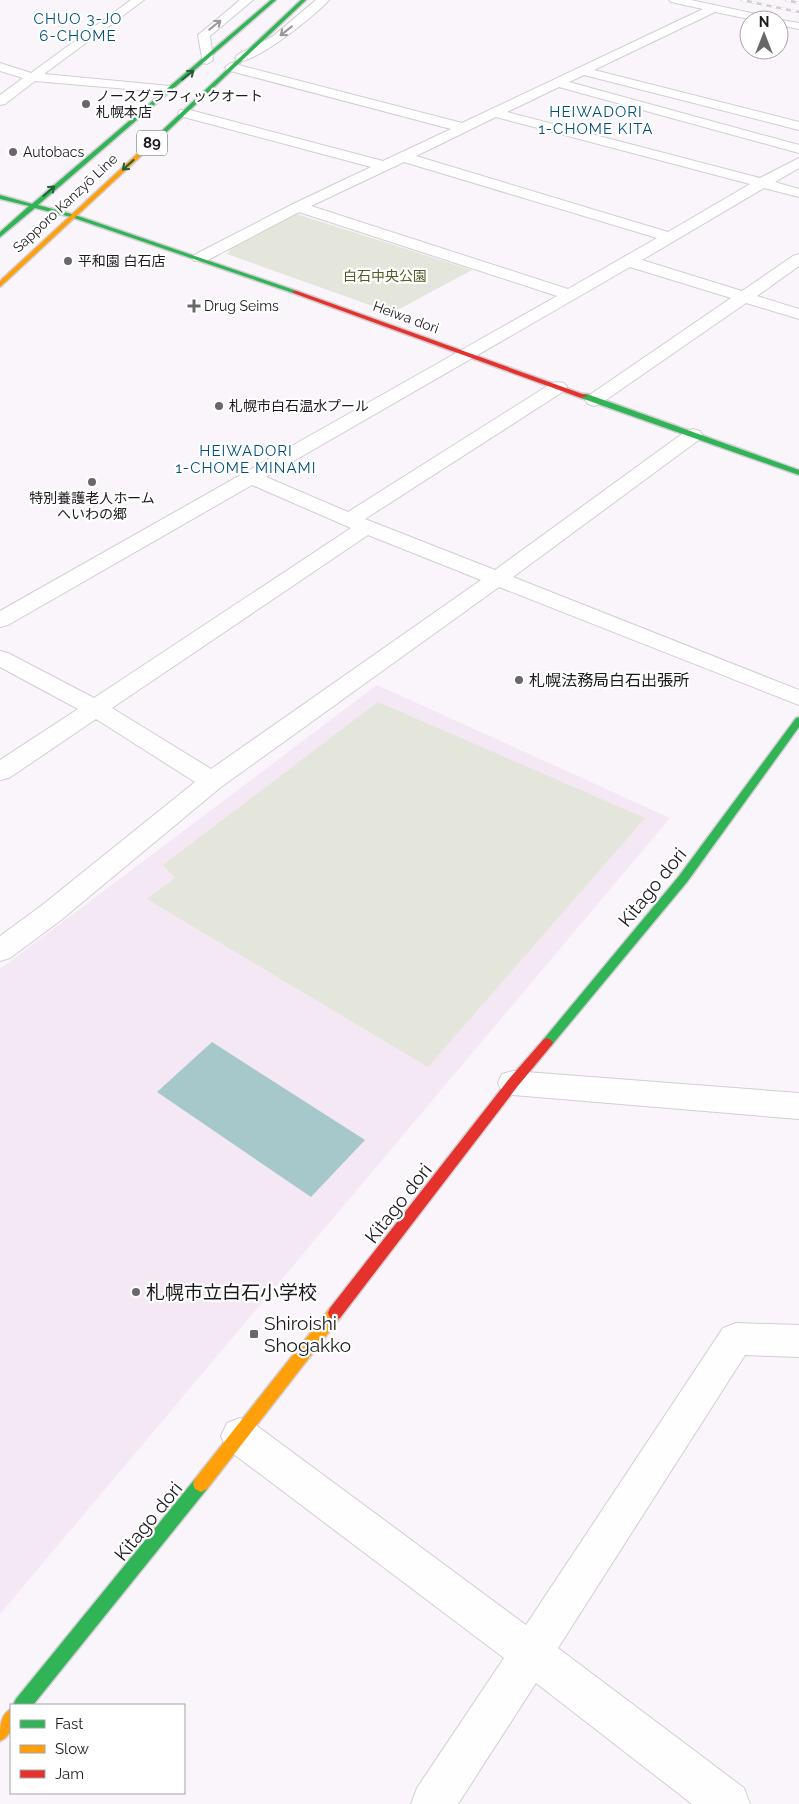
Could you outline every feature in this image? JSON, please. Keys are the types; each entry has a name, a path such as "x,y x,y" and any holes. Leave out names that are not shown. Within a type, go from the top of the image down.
{"main road":[{"name":"Sapporo Kanzyō Line","path":"0,235 33,205 207,60 274,0"},
{"name":"Sapporo Kanzyō Line","path":"0,285 304,0"},
{"name":"Heiwa dori","path":"0,197 73,216 200,258 799,473"},
{"name":"Kitago dori","path":"23,1704 240,1436 513,1083 683,879 799,720"},
{"path":"0,1732 10,1719"}],"street":[{"path":"0,101 138,0"},
{"path":"207,60 204,34 247,0"},
{"path":"241,58 276,39 323,0"},
{"path":"675,0 739,13"},
{"path":"200,258 298,208 714,8"},
{"path":"0,67 32,77 170,90"},
{"path":"231,68 464,128"},
{"path":"584,71 799,126"},
{"path":"558,83 799,149"},
{"path":"185,113 385,166"},
{"path":"495,113 799,193"},
{"path":"404,157 670,237"},
{"path":"0,620 468,355 799,162"},
{"path":"298,208 570,296"},
{"path":"594,400 742,296 799,259"},
{"path":"629,261 799,314"},
{"path":"0,772 95,708 358,523 558,387"},
{"path":"0,951 51,913 212,781 498,578 693,435"},
{"path":"252,478 358,523 799,698"},
{"path":"0,658 95,708 212,781"},
{"path":"513,1083 799,1106"},
{"path":"433,1804 736,1339 799,1341"},
{"path":"240,1436 532,1654 728,1804"}],"shaded area":[{"name":"札幌市立白石小学校","path":"377,685 670,818 0,1614 0,969"}],"green space":[{"name":"白石中央公園","path":"297,214 472,270 392,313 227,254 232,247"},
{"path":"378,702 645,818 428,1067 147,899 175,878 163,865"}],"water":[{"path":"212,1042 365,1140 311,1197 157,1092"}],"railway":[{"path":"742,0 799,12"},
{"path":"786,0 799,3"}],"traffic: fast":[{"path":"0,235 274,0"},
{"path":"153,142 304,0"},
{"path":"0,197 73,216 295,292"},
{"path":"584,396 799,473"},
{"path":"547,1043 683,879 799,720"},
{"path":"23,1704 201,1484"}],"traffic: slow":[{"path":"0,285 153,142"},
{"path":"201,1484 335,1313"},
{"path":"0,1732 10,1719"}],"traffic: jam":[{"path":"295,292 584,396"},
{"path":"335,1313 513,1083 547,1043"}],"place":[{"name":"ノースグラフィックオート 札幌本店","path":"86,104"},
{"name":"Autobacs","path":"13,152"},
{"name":"平和園 白石店","path":"68,261"},
{"name":"Drug Seims","path":"194,306"},
{"name":"札幌市白石温水プール","path":"219,406"},
{"name":"特別養護老人ホーム へいわの郷","path":"92,482"},
{"name":"札幌法務局白石出張所","path":"519,680"},
{"name":"札幌市立白石小学校","path":"136,1292"},
{"name":"Shiroishi Shogakko","path":"254,1334"}],"district":[{"name":"CHUO 3-JO 6-CHOME","path":"78,28"},
{"name":"HEIWADORI 1-CHOME KITA","path":"596,120"},
{"name":"HEIWADORI 1-CHOME MINAMI","path":"246,460"}]}
